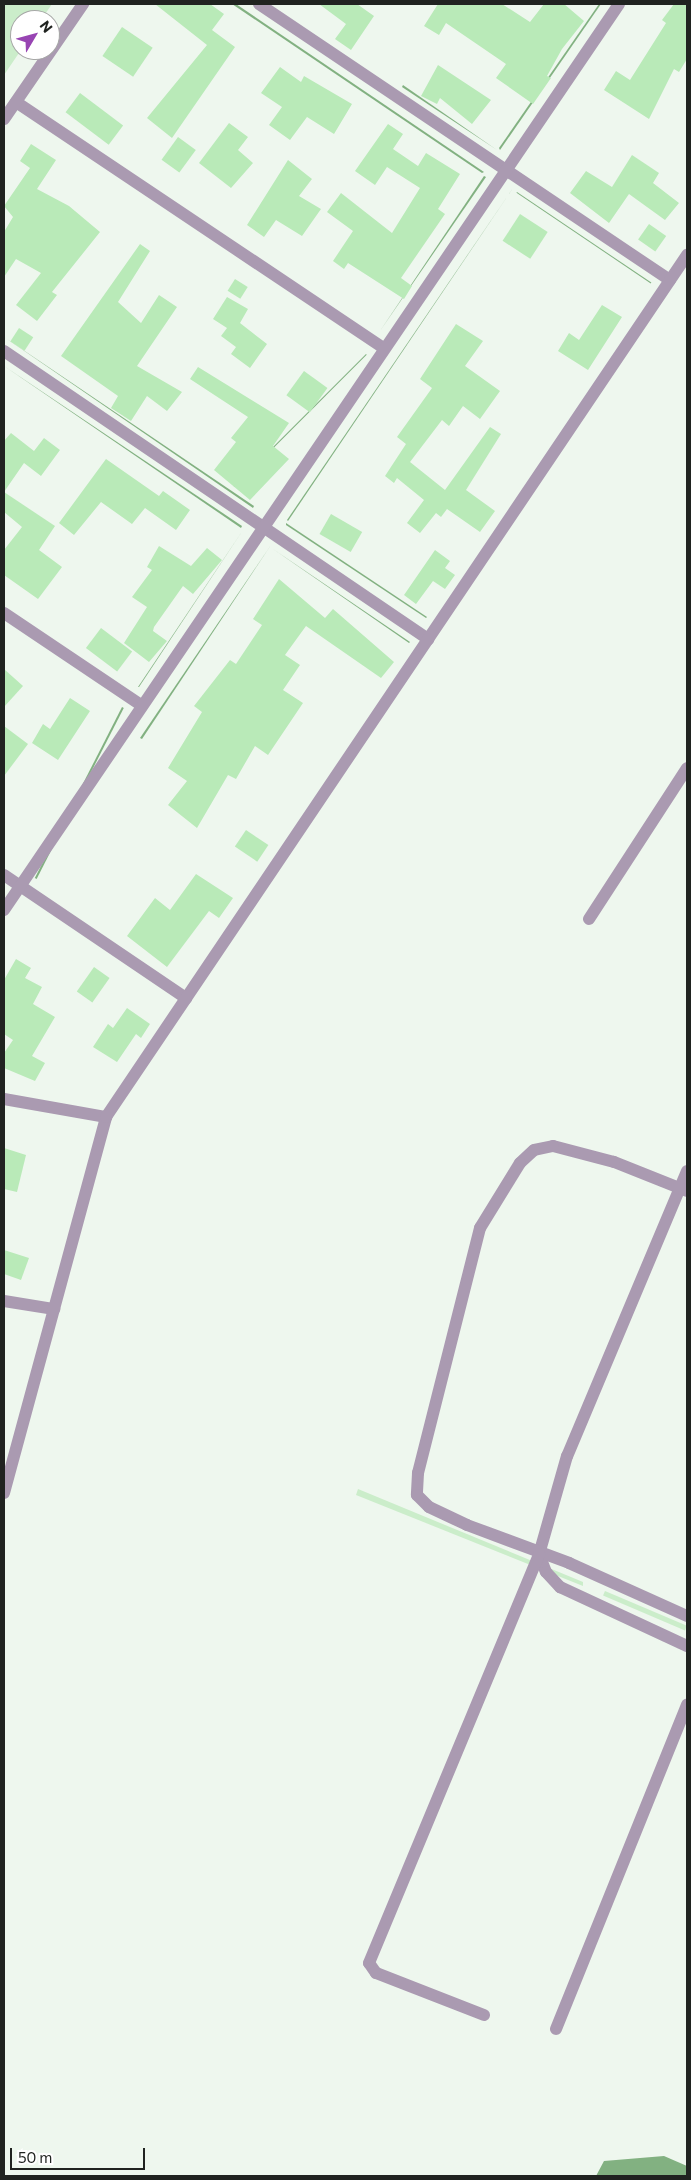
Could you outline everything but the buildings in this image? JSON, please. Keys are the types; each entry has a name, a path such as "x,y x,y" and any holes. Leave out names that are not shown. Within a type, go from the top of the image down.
{"street":[{"path":"4,119 83,4"},
{"path":"259,4 670,280"},
{"path":"4,910 261,526 618,4"},
{"path":"16,102 383,348"},
{"path":"4,1493 106,1117 687,255"},
{"path":"4,351 428,639"},
{"path":"4,613 141,705"},
{"path":"589,919 687,768"},
{"path":"4,875 186,998"},
{"path":"4,1099 106,1117"},
{"path":"684,1190 606,1159 553,1146 534,1150 520,1163 480,1228 418,1473 417,1495 429,1507 687,1616"},
{"path":"484,2015 376,1973 369,1963 539,1554 567,1456 684,1190 687,1171"},
{"path":"4,1302 54,1309"},
{"path":"539,1554 546,1572 560,1587 687,1646"},
{"path":"556,2029 687,1704"}],"shaded area":[{"path":"4,4 52,4 48,10 10,10 10,60 14,60 4,75"},
{"path":"232,4 236,4 484,172 482,173"},
{"path":"599,4 601,4 500,150 499,148"},
{"path":"403,85 497,150 402,87"},
{"path":"484,176 486,177 380,331"},
{"path":"513,188 288,521 287,520"},
{"path":"517,192 651,283 651,283"},
{"path":"4,337 254,506 253,508"},
{"path":"366,354 367,355 234,487"},
{"path":"4,366 242,526 241,528"},
{"path":"286,523 427,617 286,525"},
{"path":"243,530 139,687 138,687"},
{"path":"271,545 142,739 140,738"},
{"path":"273,549 410,642 409,643"},
{"path":"122,707 124,708 37,879 35,878"},
{"path":"358,1489 583,1582 583,1586 356,1495"},
{"path":"605,1591 687,1626 685,1630 603,1596"},
{"path":"664,2156 687,2166 687,2176 596,2176 604,2161"}]}
